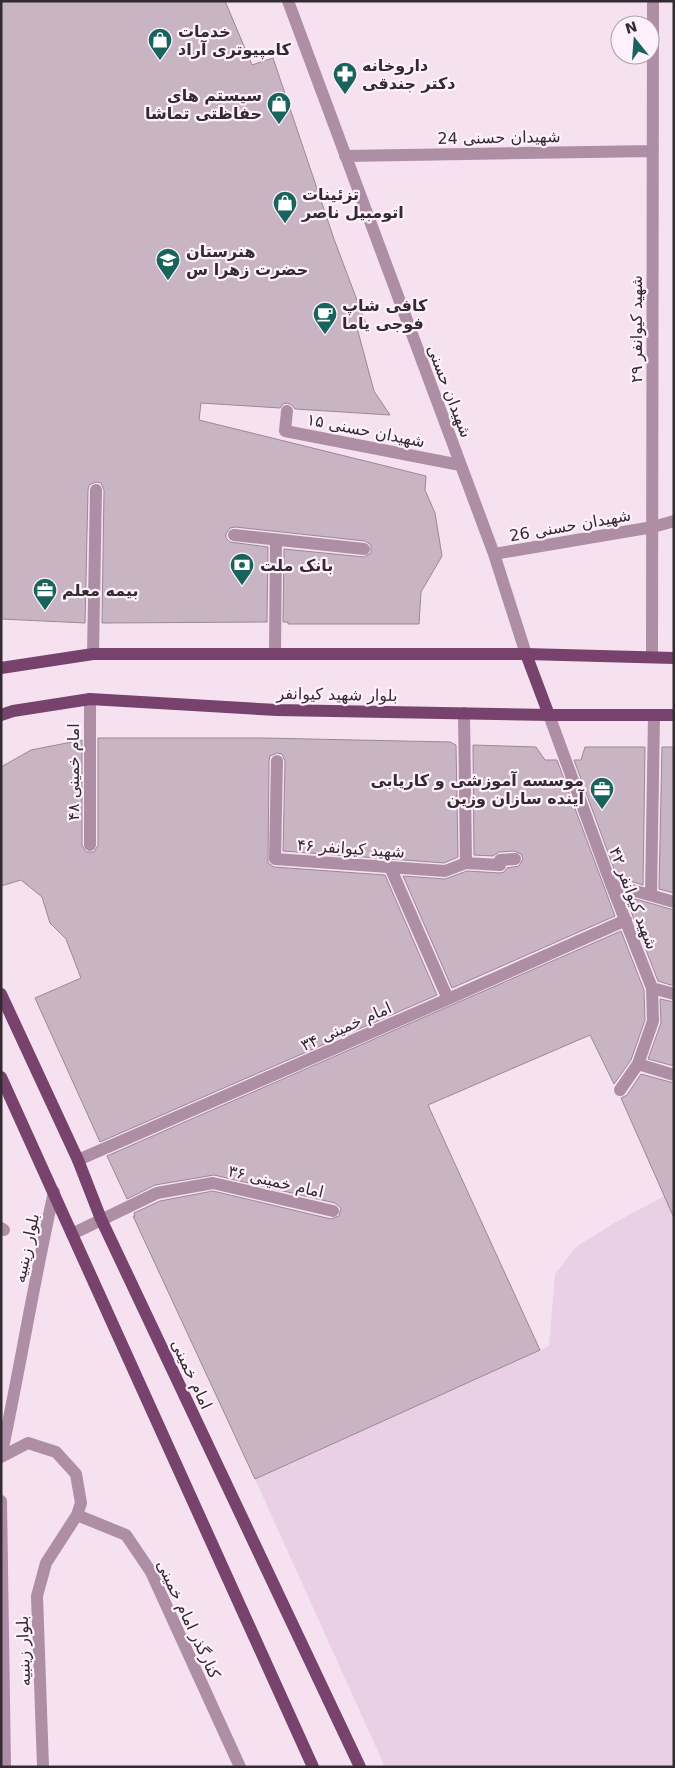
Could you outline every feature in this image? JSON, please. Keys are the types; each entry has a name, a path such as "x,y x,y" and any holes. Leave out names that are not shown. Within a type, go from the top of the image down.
{"main road":[{"path":"1,668 93,654 526,654 674,658"},
{"path":"526,654 549,715"},
{"name":"بلوار شهید کیوانفر","path":"7,713 90,699 276,710 549,715 674,715"},
{"path":"1,722 7,713"},
{"name":"امام خمینی","path":"1,994 78,1160 101,1219 360,1767"},
{"path":"1,1077 312,1767"}],"street":[{"name":"شهیدان حسنی","path":"288,1 494,554 526,654"},
{"name":"شهید کیوانفر ۲۹","path":"652,657 653,1"},
{"name":"شهیدان حسنی 24","path":"345,156 653,151"},
{"name":"شهیدان حسنی ۱۵","path":"287,410 285,431 460,464"},
{"path":"93,654 96,490"},
{"name":"شهیدان حسنی 26","path":"494,554 653,527 674,521"},
{"path":"234,535 364,549"},
{"path":"275,654 276,540"},
{"name":"امام خمینی ۴۸","path":"90,699 90,845"},
{"path":"464,713 466,863"},
{"name":"شهید کیوانفر ۴۲","path":"549,715 611,884 652,988 653,1021 638,1064 620,1090"},
{"path":"651,895 654,715"},
{"name":"شهید کیوانفر ۴۶","path":"277,761 275,858 444,871 466,863 500,865 500,860 515,860"},
{"path":"390,867 448,999"},
{"path":"611,884 674,902"},
{"name":"امام خمینی ۳۴","path":"78,1160 626,920"},
{"path":"652,988 674,994"},
{"path":"638,1064 674,1075"},
{"name":"امام خمینی ۳۶","path":"72,1234 157,1193 213,1183 333,1211"},
{"name":"بلوار زینبیه","path":"1,1457 18,1379 41,1249 54,1192"},
{"path":"1,1457 28,1443 56,1452 76,1474 81,1503 77,1515"},
{"name":"بلوار زینبیه","path":"1,1501 4,1767"},
{"name":"بلوار زینبیه","path":"43,1767 38,1596 46,1563 77,1515"},
{"name":"کنارگذر امام خمینی","path":"77,1515 126,1535 151,1572 240,1767"}],"shaded area":[{"path":"674,1191 674,1767 385,1767 255,1479 549,1346 555,1274 576,1247 614,1223"}],"building":[{"path":"1,1 225,1 252,65 273,58 334,239 366,324 356,324 374,391 390,415 295,409 287,403 283,404 280,408 201,403 199,420 426,476 425,490 435,513 442,556 421,592 419,624 288,624 288,622 283,622 284,549 364,557 371,553 371,545 365,541 235,527 230,528 226,534 226,538 230,542 268,547 267,622 102,623 104,490 101,483 96,482 89,485 88,490 85,623 1,619"},
{"path":"98,738 263,738 450,742 456,745 458,857 444,863 283,851 285,761 282,754 277,753 270,756 269,761 268,863 274,867 385,875 437,995 100,1142 35,998 81,978 66,939 50,923 42,897 21,880 1,886 1,767 31,750 82,740 82,845 86,852 94,852 98,845"},
{"path":"473,745 536,747 545,760 557,760 615,916 452,988 403,876 445,879 467,871 500,873 504,872 507,868 519,866 523,859 521,854 514,851 499,852 493,856 474,855"},
{"path":"585,747 645,747 643,885 617,877 574,760 581,760"},
{"path":"662,747 674,747 674,893 659,889"},
{"path":"625,896 674,910 674,986 658,981"},
{"path":"621,931 644,990 645,1020 631,1060 614,1084 590,1035 428,1105 540,1350 255,1479 133,1216 135,1216 134,1213 160,1201 213,1191 331,1219 339,1216 341,1208 335,1203 214,1175 155,1185 127,1199 107,1156"},
{"path":"660,999 674,1002 674,1066 648,1059 661,1023"},
{"path":"641,1074 674,1083 674,1218 621,1098 627,1095"}],"place":[{"name":"خدمات کامپیوتری آراد","path":"160,61"},
{"name":"داروخانه دکتر جندقی","path":"345,95"},
{"name":"سیستم های حفاظتی تماشا","path":"279,125"},
{"name":"تزئینات اتومبیل ناصر","path":"285,224"},
{"name":"هنرستان حضرت زهرا س","path":"168,281"},
{"name":"کافی شاپ فوجی یاما","path":"325,335"},
{"name":"بانک ملت","path":"242,586"},
{"name":"بیمه معلم","path":"45,611"},
{"name":"موسسه آموزشی و کاریابی آینده سازان وزین","path":"602,810"}]}
